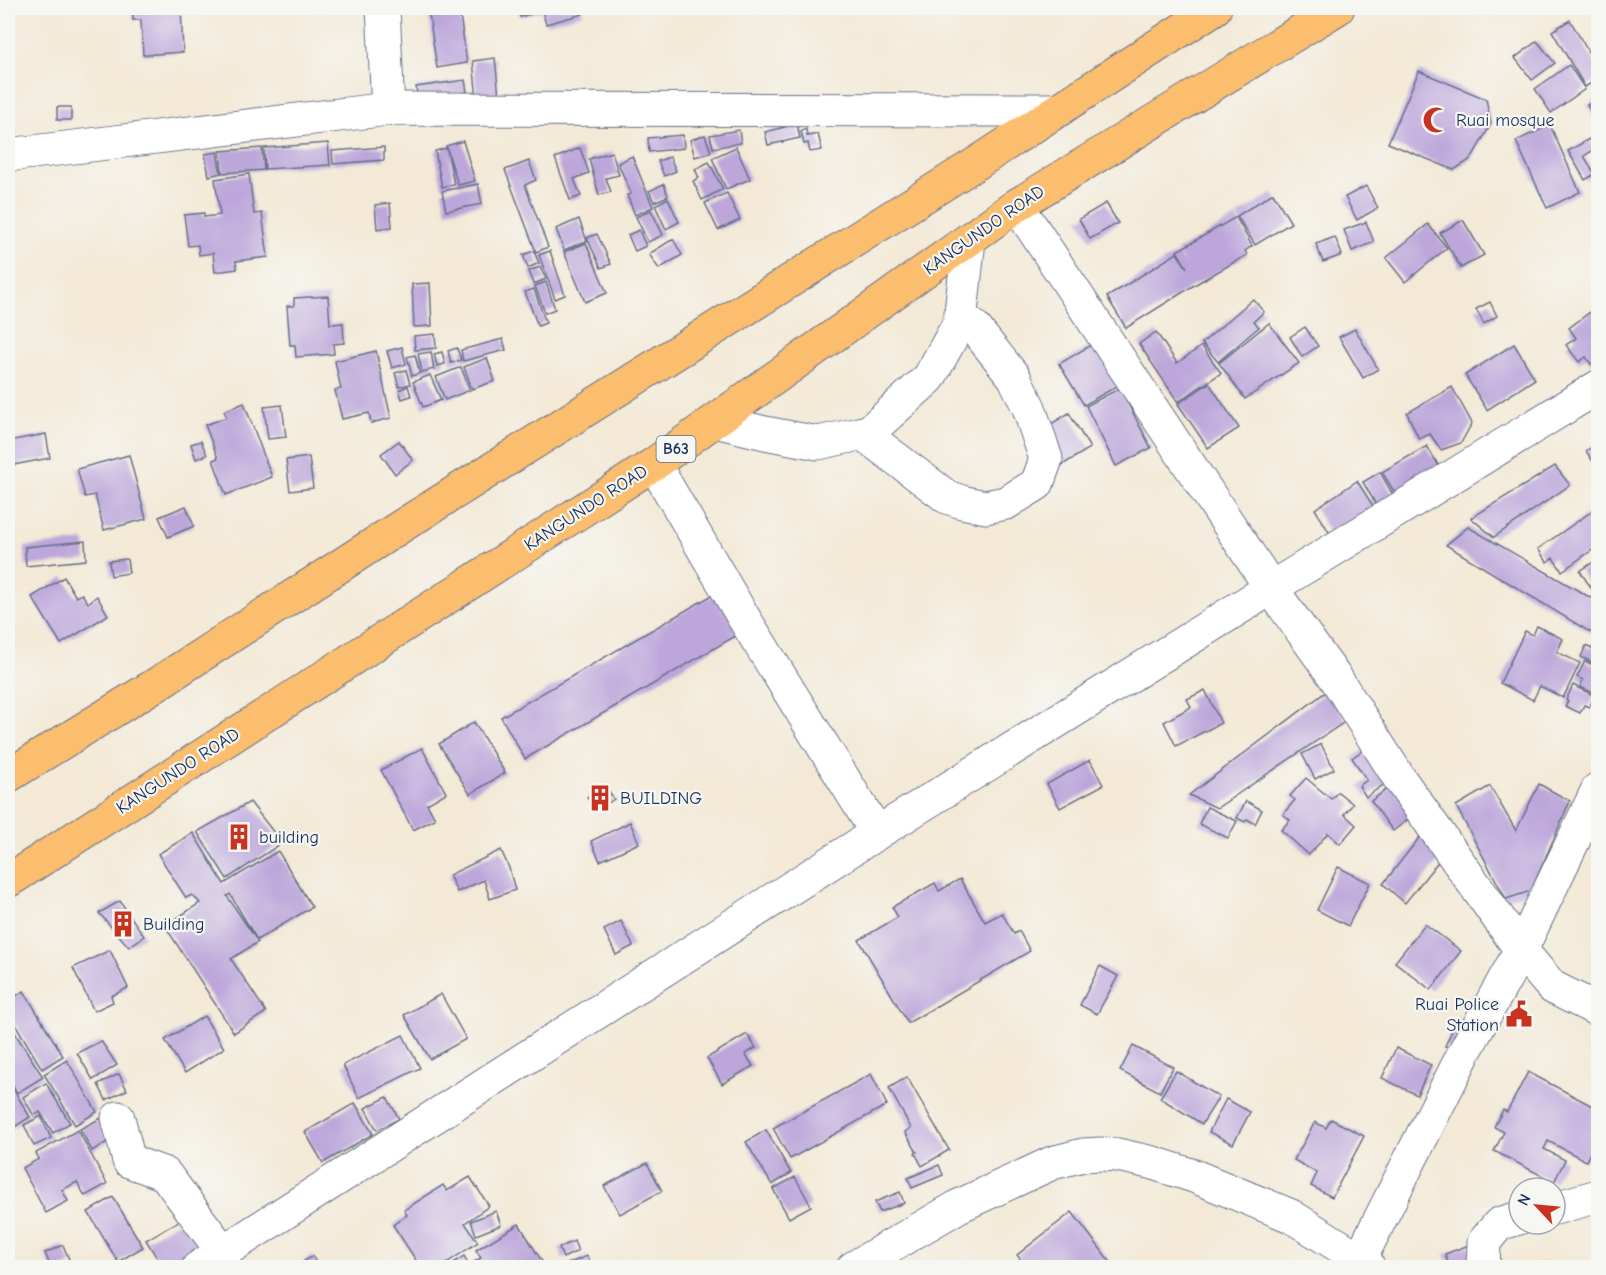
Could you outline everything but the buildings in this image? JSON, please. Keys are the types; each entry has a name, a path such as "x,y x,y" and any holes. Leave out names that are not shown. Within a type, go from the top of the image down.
{"highway":[{"name":"KANGUNDO ROAD","path":"8,881 654,464 1017,205 1338,8"},
{"path":"8,776 160,682 400,527 1059,110 1198,13"}],"street":[{"path":"383,8 388,109"},
{"path":"8,155 388,109 1059,110"},
{"path":"1017,205 1271,588 1337,680 1401,781 1521,950 1552,987 1599,1010"},
{"path":"715,421 765,434 818,443 869,432 929,378 960,322 969,240"},
{"path":"862,433 947,497 962,502 985,507 1006,503 1036,484 1046,459 1029,408 1014,377 974,327 961,316"},
{"path":"118,1118 129,1161 165,1174 211,1260 877,833 1599,387"},
{"path":"654,464 742,615 877,833"},
{"path":"853,1268 959,1206 1052,1163 1083,1155 1101,1154 1118,1155 1153,1163 1194,1176 1291,1216 1364,1263 1466,1049 1521,950 1599,789"},
{"path":"1567,1205 1599,1196"},
{"path":"1483,1268 1484,1242 1499,1224 1507,1222"}],"place":[{"name":"Ruai mosque","path":"1436,120"},
{"name":"BUILDING","path":"600,798"},
{"name":"building","path":"239,837"},
{"name":"Building","path":"123,924"},
{"name":"Ruai Police Station","path":"1519,1014"}]}
